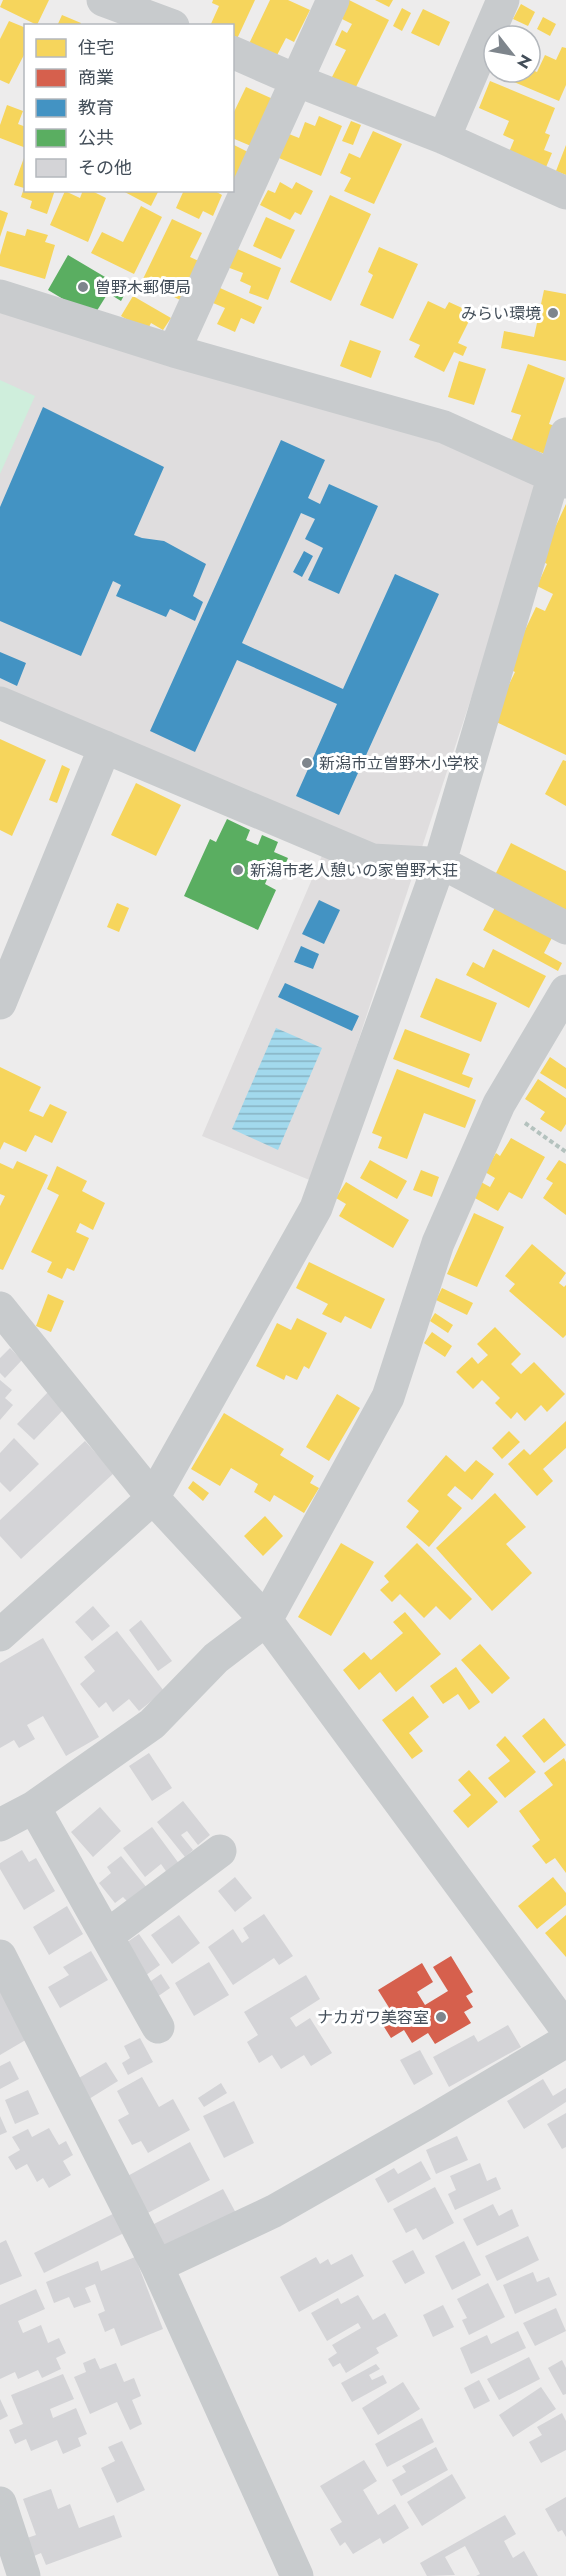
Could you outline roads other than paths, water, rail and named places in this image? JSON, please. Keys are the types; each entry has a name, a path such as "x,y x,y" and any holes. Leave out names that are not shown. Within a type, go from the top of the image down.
{"street":[{"path":"174,351 333,0"},
{"path":"444,138 503,0"},
{"path":"234,53 298,81 444,138 566,193"},
{"path":"0,296 174,351 444,427 559,479"},
{"path":"0,1635 153,1498 316,1208 440,862 559,479 566,434"},
{"path":"0,703 372,860 440,862 566,928"},
{"path":"0,1003 105,747"},
{"path":"0,1825 34,1807 152,1724 216,1658 266,1620 388,1397 438,1243 499,1104 566,991"},
{"path":"0,1308 153,1498 266,1620 565,2027 430,2122 274,2211 158,2266"},
{"path":"34,1807 158,2027"},
{"path":"108,1935 220,1851"},
{"path":"0,1956 158,2266 297,2576"},
{"path":"0,2503 24,2576"}],"water":[{"path":"276,1028 322,1048 278,1150 232,1129"}],"place":[{"name":"曽野木郵便局","path":"83,287"},
{"name":"みらい環境","path":"553,313"},
{"name":"新潟市立曽野木小学校","path":"307,763"},
{"name":"新潟市老人憩いの家曽野木荘","path":"238,870"},
{"name":"ナカガワ美容室","path":"441,2017"}]}
